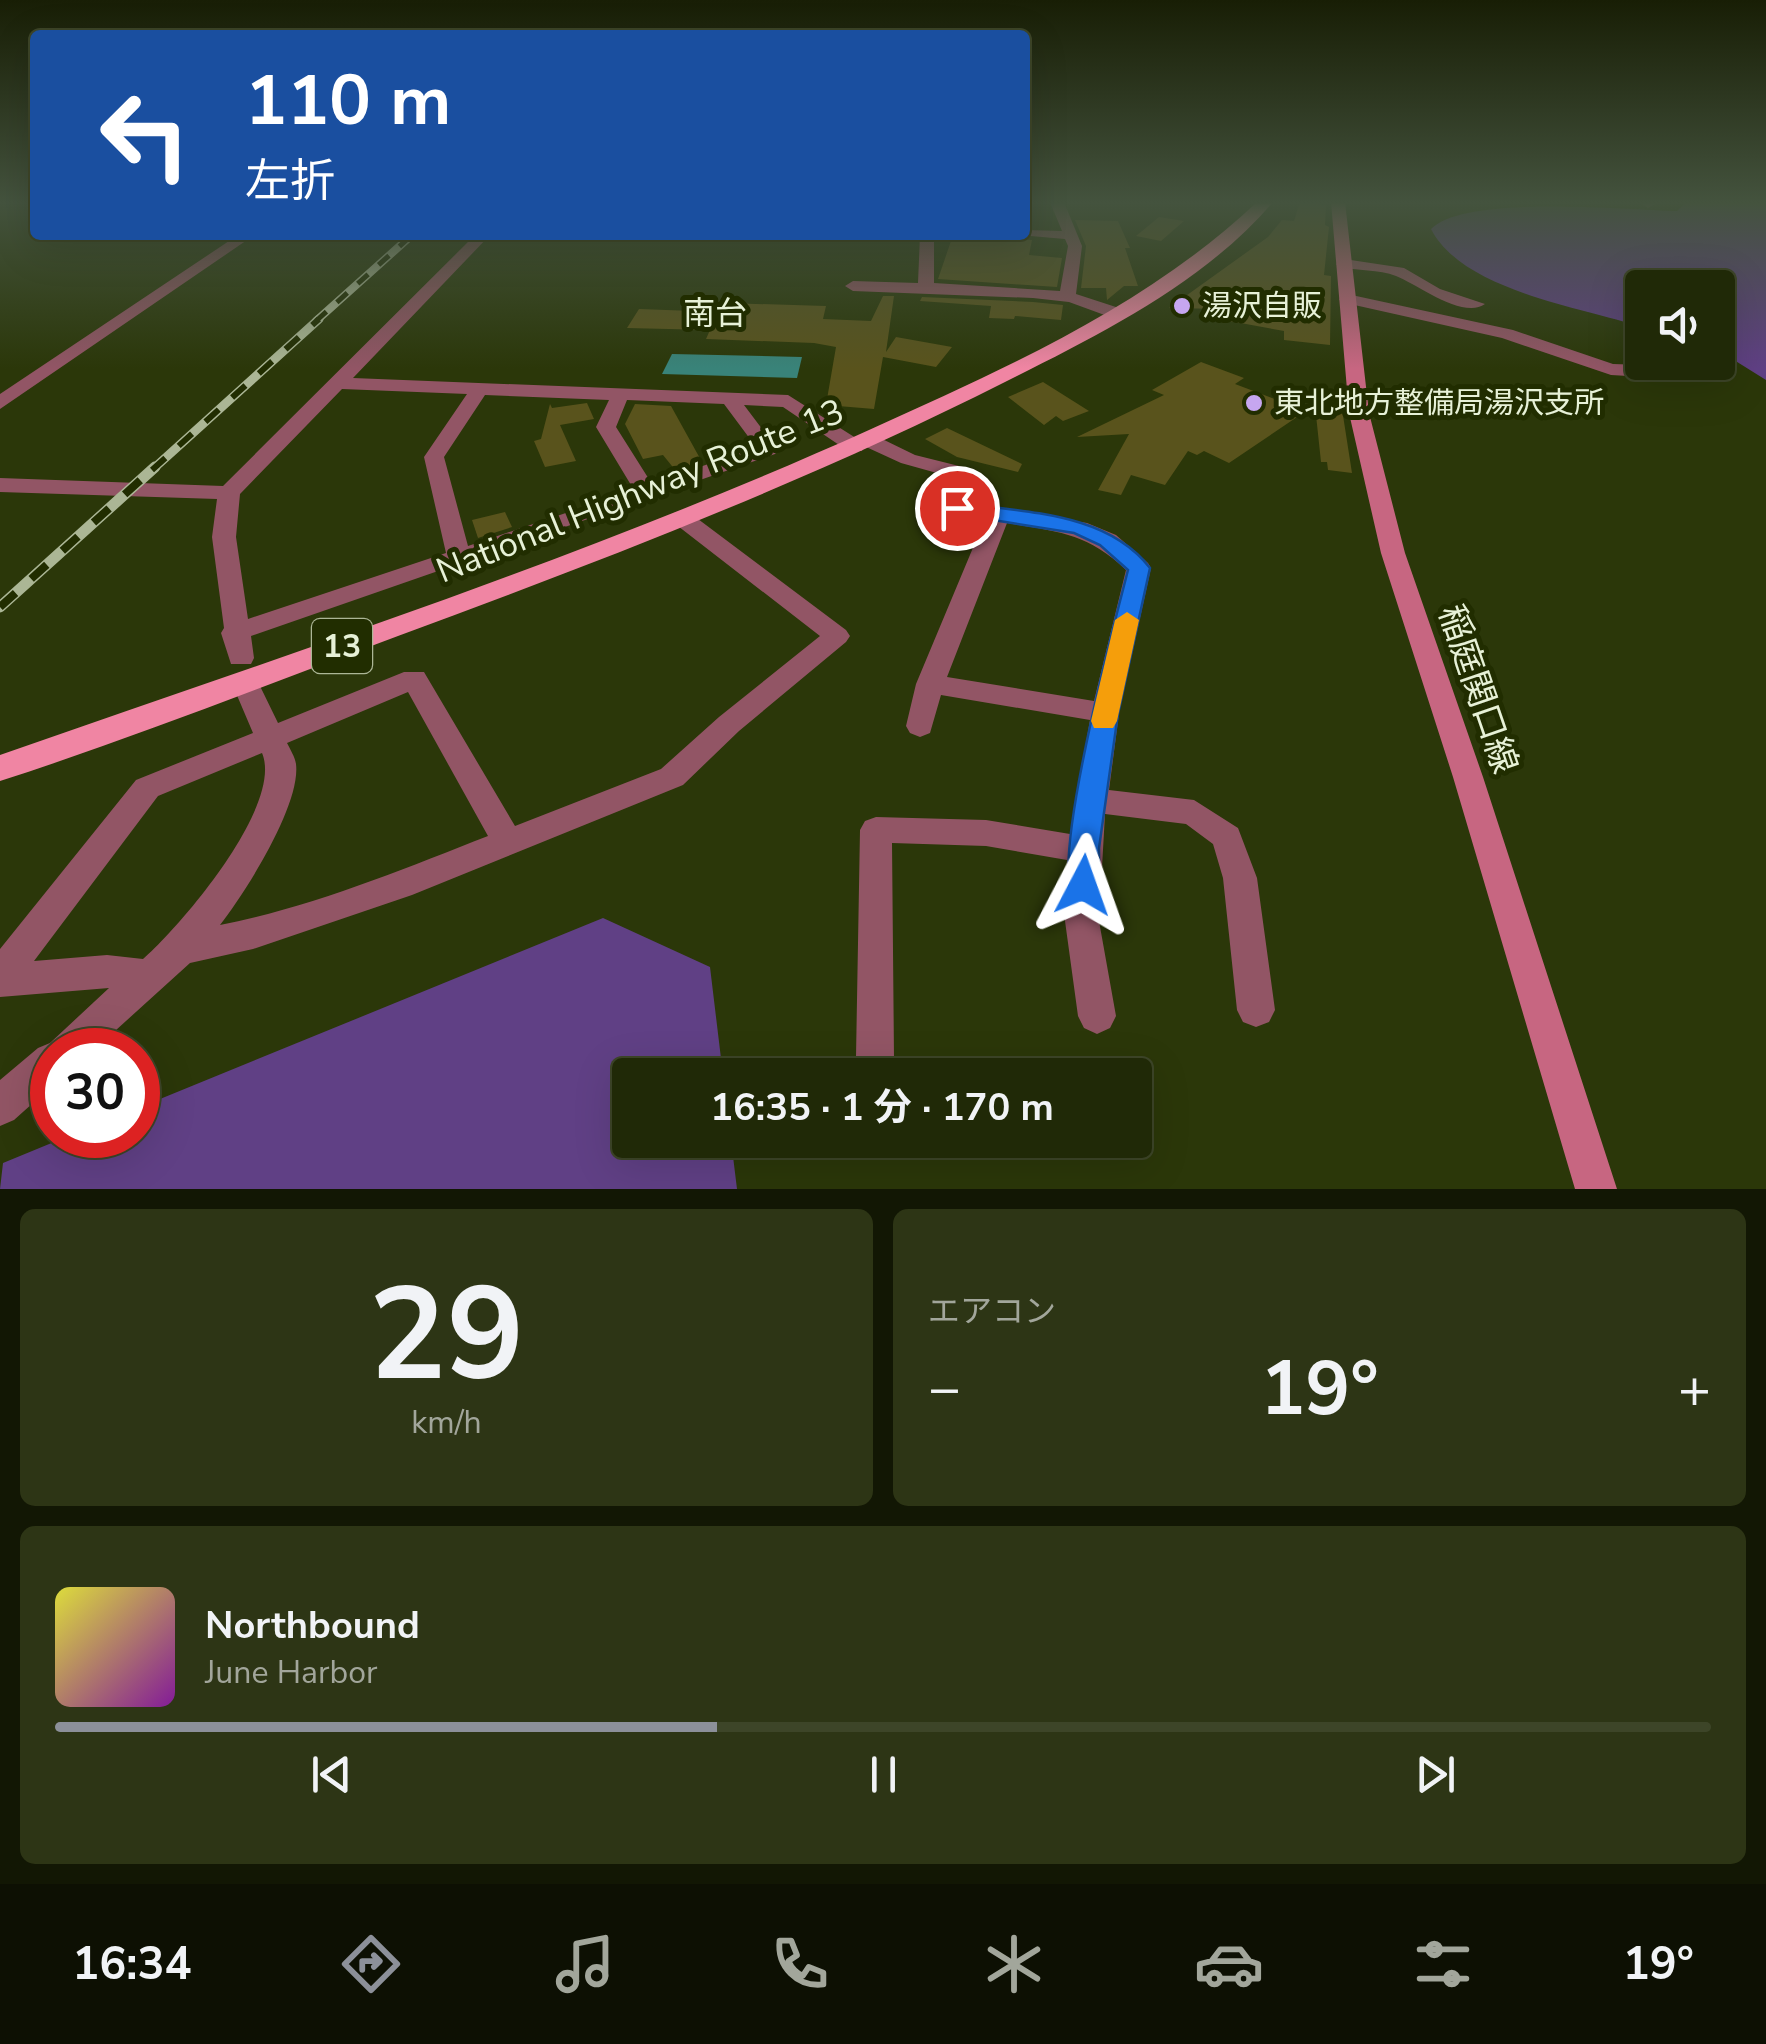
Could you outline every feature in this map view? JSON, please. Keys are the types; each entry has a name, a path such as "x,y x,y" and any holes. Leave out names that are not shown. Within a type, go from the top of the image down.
{"highway":[{"name":"National Highway Route 13","path":"0,768 505,588 862,443 1018,370 1116,314 1203,257"}],"main road":[{"name":"稲庭関口線","path":"1343,257 1360,413 1393,553 1468,776 1596,1189"}],"street":[{"path":"0,403 214,257"},
{"path":"461,257 230,493 224,538 238,645 458,556 768,450 729,398"},
{"path":"926,289 927,257"},
{"path":"1066,297 1073,257"},
{"path":"1344,264 1399,272 1434,292 1477,304"},
{"path":"853,286 1066,297 1107,305 1116,314"},
{"path":"1347,299 1372,301 1440,321 1508,334 1611,369 1625,370"},
{"path":"340,383 788,401 862,443 955,472 949,500 957,508 1078,528 1108,540 1139,568 1105,714 1084,848 1082,921 1097,1016"},
{"path":"458,556 434,457 480,388"},
{"path":"622,393 606,427 647,493"},
{"path":"0,484 230,493"},
{"path":"920,726 930,684 999,514"},
{"path":"180,949 253,934 508,842 672,777 729,724 838,636 682,518"},
{"path":"0,978 147,788 414,679 508,842"},
{"path":"930,684 1021,696 1105,714"},
{"path":"91,1028 180,949 226,892 277,797 282,763 250,693"},
{"path":"1092,800 1194,812 1227,837 1240,878 1256,1010"},
{"path":"875,1057 876,830 986,833 1084,848"},
{"path":"0,978 107,972 151,976"},
{"path":"0,1106 30,1080"}],"shaded area":[{"path":"1456,257 1766,257 1766,380 1735,361 1735,270 1625,270 1625,322 1496,282"},
{"path":"603,918 710,967 721,1058 612,1058 612,1158 733,1158 737,1189 0,1189 3,1163 30,1152 30,1158 160,1158 160,1099"}],"water":[{"path":"672,354 802,357 797,378 662,374"}],"building":[{"path":"945,257 1062,258 1057,287 938,279"},
{"path":"1085,257 1128,257 1138,286 1124,286 1107,300 1106,288 1081,288"},
{"path":"1239,257 1326,257 1324,275 1331,276 1330,345 1284,340 1284,331 1224,320 1224,309 1169,308"},
{"path":"883,296 894,296 886,352 896,337 952,347 936,367 883,357 874,409 826,405 836,347 706,339 710,330 627,328 639,309 721,312 725,303 826,306 823,319 871,321"},
{"path":"922,297 1063,305 1061,320 989,318 991,306 920,301"},
{"path":"1201,362 1244,378 1235,384 1306,411 1229,463 1204,451 1197,455 1188,451 1165,485 1131,475 1121,495 1098,490 1129,434 1077,437 1164,395 1152,390"},
{"path":"1043,382 1089,411 1063,421 1056,416 1044,425 1008,397"},
{"path":"587,403 594,419 560,425 576,461 545,467 534,441 541,439 550,404 552,408"},
{"path":"635,404 671,406 702,462 676,471 663,455 643,459 625,424"},
{"path":"1322,407 1342,409 1352,473 1328,470 1327,462 1321,462 1316,415 1324,418"},
{"path":"947,428 1022,464 1018,472 957,457 925,439"},
{"path":"505,512 512,527 478,538 472,520"}],"railway":[{"path":"316,321 387,257"},
{"path":"152,470 319,319"},
{"path":"0,607 155,467"}],"slow traffic":[{"path":"1104,721 1127,620"}],"place":[{"name":"湯沢自販","path":"1182,306"},
{"name":"東北地方整備局湯沢支所","path":"1254,403"}],"district":[{"name":"南台","path":"715,313"}],"route":[{"path":"957,508 1078,528 1108,540 1139,568 1105,714 1084,848 1083,885"}]}
